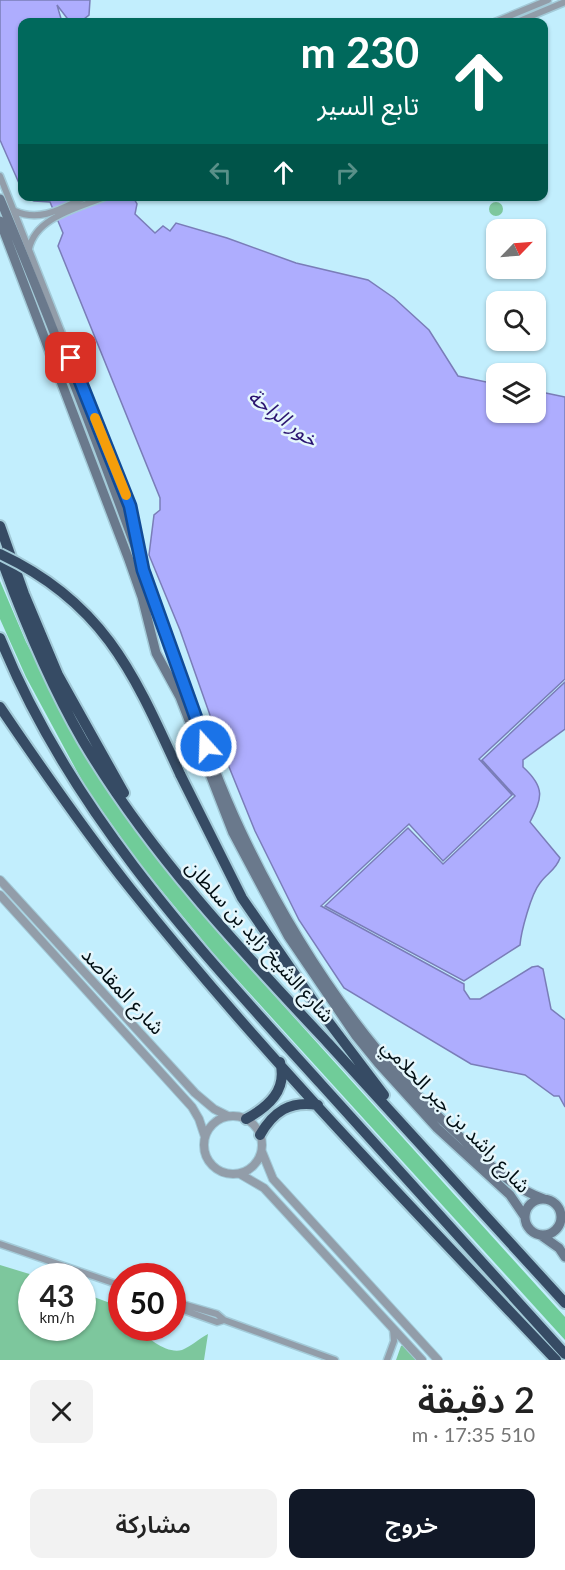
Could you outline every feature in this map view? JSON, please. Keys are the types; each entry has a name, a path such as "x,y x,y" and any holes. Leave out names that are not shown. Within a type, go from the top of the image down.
{"highway":[{"path":"0,526 24,594 58,675 159,854"},
{"path":"0,554 22,564 53,585 107,637 141,689 180,774 243,898 318,1008 416,1139"},
{"name":"شارع الشيخ زايد بن سلطان","path":"0,554 30,634 64,706 104,774 159,854 228,936 565,1303"},
{"path":"0,638 24,692 64,765 148,887 254,1010 565,1354"},
{"path":"0,708 45,773 154,919 318,1105 556,1360"},
{"path":"0,720 45,773"},
{"path":"246,1119 266,1107 279,1090 282,1073 279,1062"},
{"path":"260,1135 271,1118 282,1109 296,1104 318,1105"}],"main road":[{"name":"شارع راشد بن جبر الحلامي","path":"0,199 113,490 212,762 241,830 281,909 329,987 383,1058 424,1103 517,1186 544,1198"},
{"name":"شارع راشد بن جبر الحلامي","path":"0,221 145,609 153,644 180,697 233,833 288,936 330,1000 378,1063 437,1128 516,1202 525,1217"},
{"path":"113,490 127,516 133,518"},
{"path":"145,609 150,614 157,640 162,641 167,636"},
{"path":"565,1234 560,1208 555,1203 544,1198 532,1202 525,1217 532,1232 559,1248 565,1257"},
{"path":"542,1236 552,1234 562,1221"}],"street":[{"path":"505,18 548,0"},
{"path":"527,18 565,2"},
{"path":"0,176 133,518 143,570"},
{"path":"29,249 33,236 47,218 79,201"},
{"path":"15,211 47,218 93,201"},
{"name":"شارع المقاصد","path":"0,880 201,1099 228,1116"},
{"name":"شارع المقاصد","path":"0,895 192,1107 205,1137"},
{"path":"422,1360 264,1188 240,1174 225,1173 212,1166 205,1152 205,1137 216,1121 228,1116 246,1119 260,1135 262,1152 273,1179 438,1360"},
{"path":"240,1174 251,1168 262,1152"},
{"path":"0,1244 108,1281"},
{"path":"186,1305 217,1314 224,1320 335,1360"},
{"path":"186,1311 217,1322 224,1320"},
{"path":"387,1360 394,1341 393,1328"}],"green space":[{"path":"496,202 501,204 503,209 501,214 496,216 491,214 489,209 491,204"},
{"path":"0,581 26,642 99,777 150,849 225,941 565,1317 565,1340 213,953 139,863 86,788 26,677 0,619"},
{"path":"0,1265 18,1270 18,1341 96,1341 96,1298 108,1302 108,1341 152,1341 164,1348 176,1351 188,1347 208,1334 204,1360 0,1360"},
{"path":"405,1344 422,1360 396,1360 401,1346"}],"water":[{"path":"0,0 90,0 89,15 85,18 67,18 57,5 61,18 18,18 18,181 0,140"},
{"name":"خور الراحة","path":"34,201 135,201 135,214 155,233 163,226 170,231 176,223 227,238 296,263 368,280 394,298 429,330 458,376 486,382 486,423 546,423 546,393 565,397 565,679 479,759 512,795 443,861 409,824 321,906 464,984 464,990 470,999 480,999 532,967 538,966 543,969 551,1009 565,1020 565,1107 559,1096 554,1096 525,1075 471,1064 344,988 299,920 255,831 223,752 180,630 149,555 154,515 160,510 160,498 58,246 63,233 50,202"},
{"path":"565,682 565,729 523,760 523,767 535,781 540,793 530,822 560,858 556,866 540,883 533,896 520,945 464,981 325,906 408,828 443,864 515,796 482,760"}],"slow traffic":[{"path":"95,418 126,495"}],"route":[{"path":"71,358 130,506 143,570 206,746"}]}
